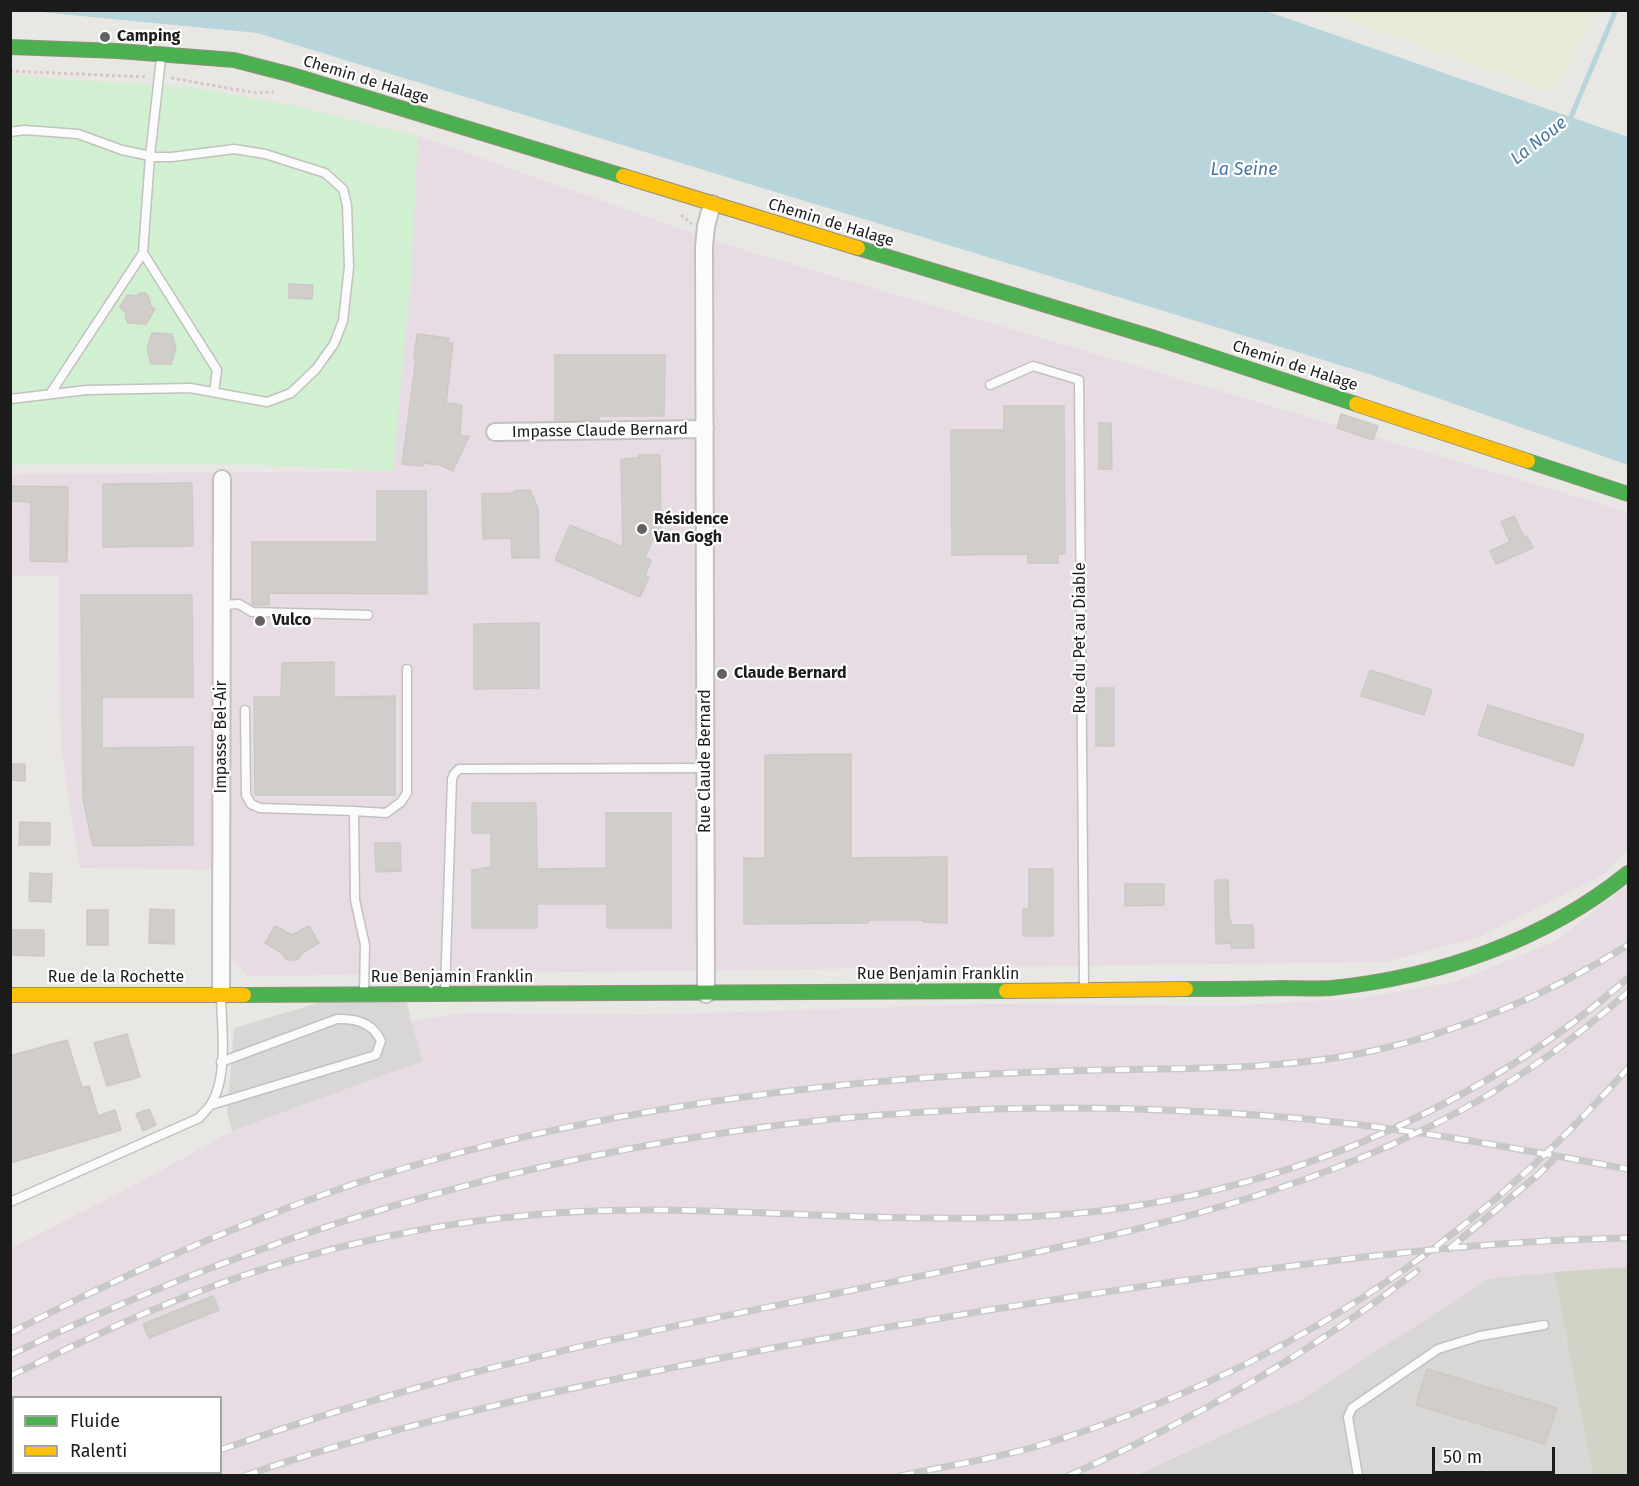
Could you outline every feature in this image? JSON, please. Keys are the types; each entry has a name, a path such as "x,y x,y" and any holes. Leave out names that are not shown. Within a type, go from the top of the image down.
{"street":[{"name":"Chemin de Halage","path":"10,47 234,60 292,75 1168,343 1629,494"},
{"name":"Rue Claude Bernard","path":"705,994 704,247 706,226 712,204"},
{"name":"Impasse Claude Bernard","path":"495,432 705,429"},
{"name":"Impasse Bel-Air","path":"221,995 222,479"},
{"name":"Rue Benjamin Franklin","path":"221,995 705,994 1329,988 1398,978 1494,950 1581,907 1629,873"},
{"name":"Rue de la Rochette","path":"10,995 221,995"}],"lane":[{"path":"50,394 143,253 161,54"},
{"path":"10,132 24,130 78,134 122,150 150,156 172,157 234,149 265,154 325,173 343,189 347,206 349,267 343,321 334,344 316,369 291,393 267,402 190,388 87,390 10,399"},
{"path":"143,253 217,370 214,392"},
{"name":"Rue du Pet au Diable","path":"990,385 1033,366 1079,380 1084,990"},
{"path":"222,605 239,604 252,612 368,615"},
{"path":"245,710 246,795 251,804 260,808 386,813 401,802 407,793 407,669"},
{"path":"445,994 452,779 459,769 706,768"},
{"path":"354,811 355,900 365,945 364,995"},
{"path":"10,1202 199,1118 211,1105 217,1092 221,1073 221,995"},
{"path":"211,1105 376,1055 381,1041 377,1032 370,1026 351,1018 337,1019 221,1062"},
{"path":"1358,1476 1348,1417 1352,1408 1438,1349 1480,1336 1544,1325"}],"path":[{"path":"10,70 158,77 256,93 276,92"}],"shaded area":[{"path":"418,136 721,243 1628,512 1628,850 1601,876 1477,938 1385,962 248,976 231,958 231,870 80,868 61,749 58,576 11,576 10,474 393,471"},
{"path":"1628,885 1628,1134 1626,1137 1628,1138 1628,1267 1490,1278 1301,1400 1134,1475 11,1476 11,1248 116,1195 232,1131 423,1061 411,1021 465,1013 645,1015 992,1004 1228,1006 1363,998 1457,981 1556,941"},
{"path":"325,1001 407,1002 424,1061 232,1131 227,1113 234,1028"},
{"path":"1628,1267 1628,1475 1595,1475 1592,1474 1554,1272"},
{"path":"1554,1272 1592,1474 1595,1475 1134,1476 1301,1399 1490,1278"}],"green space":[{"path":"1320,11 1597,11 1554,93"},
{"path":"10,75 193,88 291,105 418,136 411,277 393,471 202,464 11,465"}],"water":[{"name":"La Seine","path":"30,11 1266,11 1628,137 1628,465 1369,374 257,33"}],"building":[{"path":"289,284 313,285 312,299 289,298"},
{"path":"139,293 146,293 150,306 155,309 146,324 128,323 126,313 120,307 127,295 137,296"},
{"path":"152,333 172,334 176,349 171,364 151,364 147,348"},
{"path":"417,334 449,338 448,343 453,343 446,403 462,405 460,436 469,436 453,471 440,465 402,464"},
{"path":"555,355 665,355 664,416 599,416 599,420 555,421"},
{"path":"1004,406 1064,406 1065,554 1058,554 1058,563 1028,563 1028,554 952,555 951,430 1004,430"},
{"path":"1341,414 1378,426 1373,440 1337,428"},
{"path":"1099,423 1111,423 1112,469 1099,469"},
{"name":"Résidence Van Gogh","path":"639,455 660,455 661,533 655,534 645,557 651,560 645,576 649,577 640,597 555,560 570,525 623,547 621,459 639,458"},
{"path":"192,483 193,546 103,547 103,484"},
{"path":"10,486 68,487 67,562 30,561 31,502 10,501"},
{"path":"530,490 538,508 539,558 512,558 511,538 483,539 482,494"},
{"path":"377,491 426,491 427,594 269,593 269,605 252,605 252,542 377,542"},
{"path":"1514,516 1524,537 1527,536 1533,548 1496,564 1490,551 1510,542 1501,522"},
{"path":"81,595 192,595 193,697 102,697 102,748 193,747 193,845 93,846 83,799"},
{"path":"539,623 539,688 474,689 474,624"},
{"path":"334,662 334,697 395,696 395,795 255,795 254,697 281,697 282,663"},
{"path":"1370,670 1432,690 1424,715 1361,696"},
{"path":"1096,688 1114,688 1114,746 1096,746"},
{"path":"1488,705 1584,735 1573,766 1478,735"},
{"path":"851,754 851,858 947,857 947,923 923,922 923,920 868,920 868,923 744,924 744,858 765,858 765,755"},
{"path":"10,764 25,764 25,781 10,780"},
{"path":"472,803 536,803 537,869 606,868 606,813 671,813 671,928 607,928 607,904 537,904 537,928 472,928 472,870 491,867 491,833 472,833"},
{"path":"20,822 50,823 50,845 19,845"},
{"path":"375,843 400,843 401,871 376,872"},
{"path":"1029,869 1053,869 1053,936 1023,936 1023,909 1029,909"},
{"path":"30,873 52,874 51,902 29,901"},
{"path":"1215,880 1228,880 1229,920 1231,920 1231,925 1253,925 1254,948 1231,948 1231,943 1216,944"},
{"path":"1125,884 1164,884 1164,905 1125,906"},
{"path":"150,909 174,910 174,944 149,943"},
{"path":"87,910 108,910 108,945 87,945"},
{"path":"275,926 292,935 309,926 319,943 302,953 297,960 287,960 282,953 265,943"},
{"path":"11,930 44,930 44,956 11,955"},
{"path":"127,1034 140,1077 107,1086 94,1043"},
{"path":"67,1040 82,1088 89,1086 98,1116 115,1110 121,1130 10,1163 10,1056"},
{"path":"149,1109 156,1125 143,1131 136,1114"},
{"path":"213,1296 219,1310 149,1338 143,1324"},
{"path":"1427,1369 1557,1408 1545,1444 1416,1405"}],"waterway":[{"name":"La Noue","path":"1567,120 1571,117 1616,10"}],"railway":[{"path":"10,1333 167,1258 287,1208 388,1173 510,1140 635,1114 858,1083 1032,1072 1237,1067 1339,1057 1406,1043 1472,1022 1536,995 1628,945"},
{"path":"10,1376 138,1316 227,1281 366,1241 460,1223 556,1213 650,1210 886,1217 1031,1217 1129,1207 1197,1194 1265,1177 1331,1154 1395,1128 1457,1097 1517,1061 1574,1022 1628,978"},
{"path":"222,1449 377,1399 519,1361 1085,1241 1238,1202 1312,1177 1385,1148 1456,1113 1502,1087 1546,1057 1628,992"},
{"path":"900,1476 1021,1451 1124,1417 1206,1383 1285,1344 1360,1299 1432,1249 1501,1194 1566,1134 1628,1068"},
{"path":"10,1355 180,1280 267,1247 355,1218 534,1169 624,1150 786,1124 857,1117 999,1109 1141,1109 1211,1112 1325,1121 1412,1132 1628,1169"},
{"path":"1449,1249 1554,1159"},
{"path":"244,1476 347,1443 523,1399 700,1362 1024,1304 1220,1276 1448,1248 1628,1238"},
{"path":"1068,1476 1160,1432 1249,1384 1335,1330 1417,1271"},
{"path":"150,1476 154,1474"}],"traffic: fast":[{"path":"10,47 118,51 234,60 292,75 623,176"},
{"path":"858,248 1158,339 1356,404"},
{"path":"1528,461 1628,494"},
{"path":"1186,989 1331,988 1371,983 1450,965 1488,952 1561,918 1596,897 1628,873"},
{"path":"244,995 1006,991"}],"traffic: slow":[{"path":"623,176 858,248"},
{"path":"1356,404 1528,461"},
{"path":"1006,991 1186,989"},
{"path":"10,995 244,995"}],"place":[{"name":"Camping","path":"105,37"},
{"name":"Résidence Van Gogh","path":"642,529"},
{"name":"Vulco","path":"260,621"},
{"name":"Claude Bernard","path":"722,674"}]}
